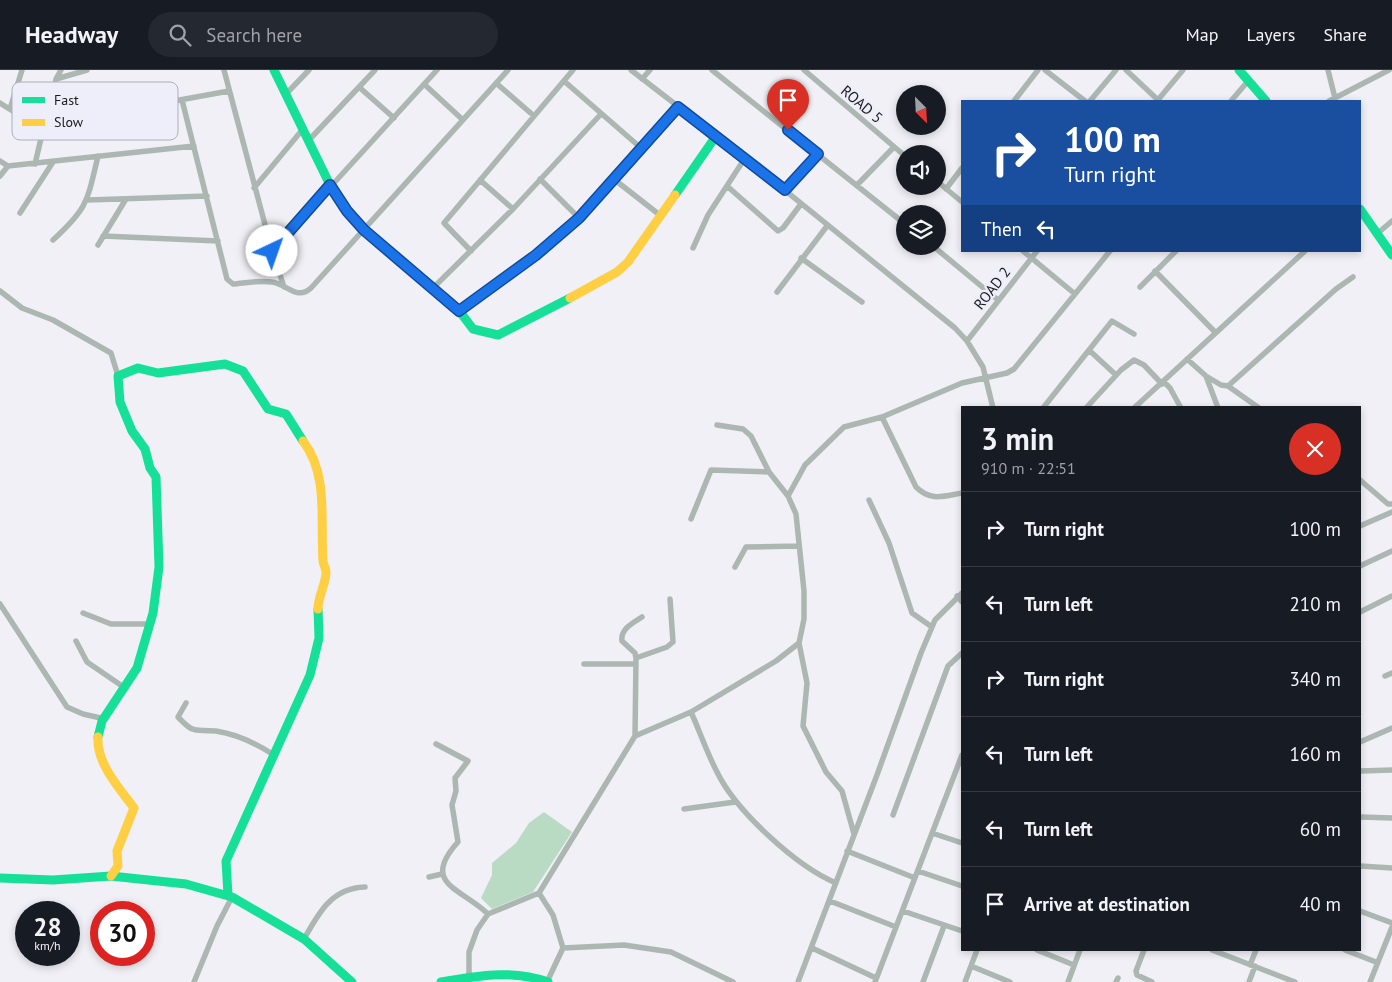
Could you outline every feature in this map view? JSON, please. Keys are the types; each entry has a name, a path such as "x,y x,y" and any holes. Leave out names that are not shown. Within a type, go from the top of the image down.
{"street":[{"path":"18,82 22,70"},
{"path":"55,82 61,70"},
{"path":"56,79 87,70"},
{"path":"224,70 254,188 284,287"},
{"path":"274,70 330,185 347,211 364,230 459,311 473,329 498,335 617,272 628,262 716,136"},
{"path":"286,94 309,70"},
{"path":"309,140 375,70"},
{"path":"272,251 330,185 437,70"},
{"path":"182,100 230,282 274,282 295,293 307,292 508,70"},
{"path":"471,251 444,223 574,70"},
{"path":"631,70 745,158 955,328 967,341 983,366 992,406"},
{"path":"642,79 650,70"},
{"path":"712,70 896,217"},
{"name":"ROAD 5","path":"804,70 894,147"},
{"path":"1015,100 1038,70"},
{"path":"1045,70 1084,100"},
{"path":"1091,100 1116,70"},
{"path":"1126,70 1157,100"},
{"path":"1159,100 1183,70"},
{"path":"1239,70 1265,100"},
{"path":"1328,70 1332,100 1389,70"},
{"path":"564,81 641,148"},
{"path":"1232,100 1248,81"},
{"path":"496,83 534,116"},
{"path":"424,84 463,120"},
{"path":"359,87 394,118"},
{"path":"178,101 229,91"},
{"path":"0,103 10,109 12,102"},
{"path":"459,311 536,255 579,218 615,180 678,107"},
{"path":"433,288 513,209 601,114"},
{"path":"254,188 303,129"},
{"path":"35,164 41,140"},
{"path":"0,161 8,166 35,164 194,146"},
{"path":"857,185 894,147"},
{"path":"785,190 818,154"},
{"path":"53,240 78,217 88,200 98,156"},
{"path":"693,248 708,215 745,158"},
{"path":"20,213 53,162"},
{"path":"0,176 8,166"},
{"path":"961,169 946,189 961,201"},
{"path":"540,179 579,218"},
{"path":"480,180 513,209"},
{"path":"615,180 661,216"},
{"path":"727,186 778,231 783,228 801,204"},
{"path":"88,200 207,196"},
{"path":"98,245 126,199"},
{"path":"1361,211 1392,255"},
{"path":"1378,233 1392,221"},
{"path":"777,292 827,226"},
{"path":"103,236 218,242"},
{"path":"1024,252 1075,294"},
{"name":"ROAD 2","path":"967,341 1036,252"},
{"path":"788,496 805,465 844,428 882,416 962,383 1014,369 1109,252"},
{"path":"1140,287 1175,252"},
{"path":"1136,406 1304,252"},
{"path":"944,255 998,300"},
{"path":"801,258 862,302"},
{"path":"1156,272 1215,332"},
{"path":"1228,386 1353,277"},
{"path":"0,291 22,308 53,320 111,353 118,376 120,402 132,431 145,449 150,468 156,477 157,595 137,670 105,719 98,741 102,757 134,808 117,851 118,866 111,876"},
{"path":"1045,406 1112,321 1134,334"},
{"path":"1090,351 1116,375"},
{"path":"1187,359 1206,376 1221,385 1228,386 1256,406"},
{"path":"1088,406 1116,375 1134,360 1139,361 1170,388 1180,406"},
{"path":"118,376 138,368 158,372 225,364 242,371 268,409 286,414 308,447 317,468 324,519 323,562 326,572 318,598 319,638 310,675 226,861 230,896 194,982"},
{"path":"1206,376 1217,406"},
{"path":"882,416 916,487 924,496 935,497 961,493"},
{"path":"717,425 748,432 769,472 788,496 796,514 804,591 804,620 799,643 807,683 803,726 826,772 842,790 854,834"},
{"path":"691,519 711,470 769,472"},
{"path":"1361,481 1388,504 1392,504"},
{"path":"869,500 889,543 912,613 932,627"},
{"path":"1361,526 1392,512"},
{"path":"735,567 746,547 799,546"},
{"path":"1361,566 1392,551"},
{"path":"798,982 932,627 939,615 960,594"},
{"path":"1361,612 1392,596"},
{"path":"584,664 635,661 667,647 673,642 670,599"},
{"path":"0,604 67,707 83,714 105,719"},
{"path":"83,613 111,624 149,624"},
{"path":"469,978 469,952 477,930 488,914 539,893 635,736 635,653 622,641 621,636 622,632 642,617"},
{"path":"76,641 87,662 124,688"},
{"path":"635,736 692,712 776,661 799,643"},
{"path":"893,816 948,666 961,654"},
{"path":"1385,676 1392,673"},
{"path":"186,703 178,717 189,729 200,732 216,732 246,740 274,754"},
{"path":"692,712 717,773 736,802 772,838 812,870 836,883"},
{"path":"1361,742 1392,728"},
{"path":"436,744 468,761 455,778 456,791 452,806 458,842 447,854 442,874 446,883 477,904 488,914"},
{"path":"812,948 876,980 961,758"},
{"path":"1361,771 1392,770"},
{"path":"684,809 736,802"},
{"path":"1361,817 1392,818"},
{"path":"932,833 961,844"},
{"path":"847,851 915,878"},
{"path":"1361,866 1392,868"},
{"path":"918,871 961,886"},
{"path":"429,876 442,874"},
{"path":"0,878 53,880 111,876 186,884 230,896 304,939 352,982"},
{"path":"304,939 325,904 338,894 357,887 365,887"},
{"path":"441,982 517,973 544,981 563,948 549,906 539,893"},
{"path":"830,901 896,927"},
{"path":"1361,910 1392,925 1376,962 1370,982"},
{"path":"902,911 961,931"},
{"path":"923,982 944,926"},
{"path":"563,948 624,945 671,952 732,982"},
{"path":"965,982 977,951"},
{"path":"1039,951 1074,965"},
{"path":"1068,982 1080,951"},
{"path":"1144,951 1136,970 1137,975 1152,982"},
{"path":"1215,951 1293,982"},
{"path":"1250,982 1256,951"},
{"path":"1348,951 1376,962"},
{"path":"971,966 1010,982"}],"green space":[{"path":"544,812 572,832 533,892 492,909 481,898 492,875 492,863 516,843 529,823"}],"traffic: fast":[{"path":"274,70 330,185 347,211 364,229 457,308 473,329 498,335 570,298"},
{"path":"1239,70 1265,100"},
{"path":"675,195 716,136"},
{"path":"1361,210 1392,255"},
{"path":"98,737 102,721 137,668 153,613 159,567 156,477 150,468 145,449 132,431 120,402 118,376 138,368 158,373 225,364 243,371 268,409 286,414 303,441"},
{"path":"228,895 226,861 310,675 319,638 318,609"},
{"path":"0,878 53,880 111,876 186,884 232,897 304,939 352,982"},
{"path":"441,982 495,975 521,976 548,982"}],"traffic: slow":[{"path":"570,298 617,272 628,262 675,195"},
{"path":"303,441 317,468 322,498 323,561 326,572 318,609"},
{"path":"98,737 98,747 105,766 134,808 117,851 118,866 111,876"}],"route":[{"path":"272,251 330,185 347,211 364,230 459,311 536,255 579,218 615,180 678,107 785,190 818,154 788,130"}]}
